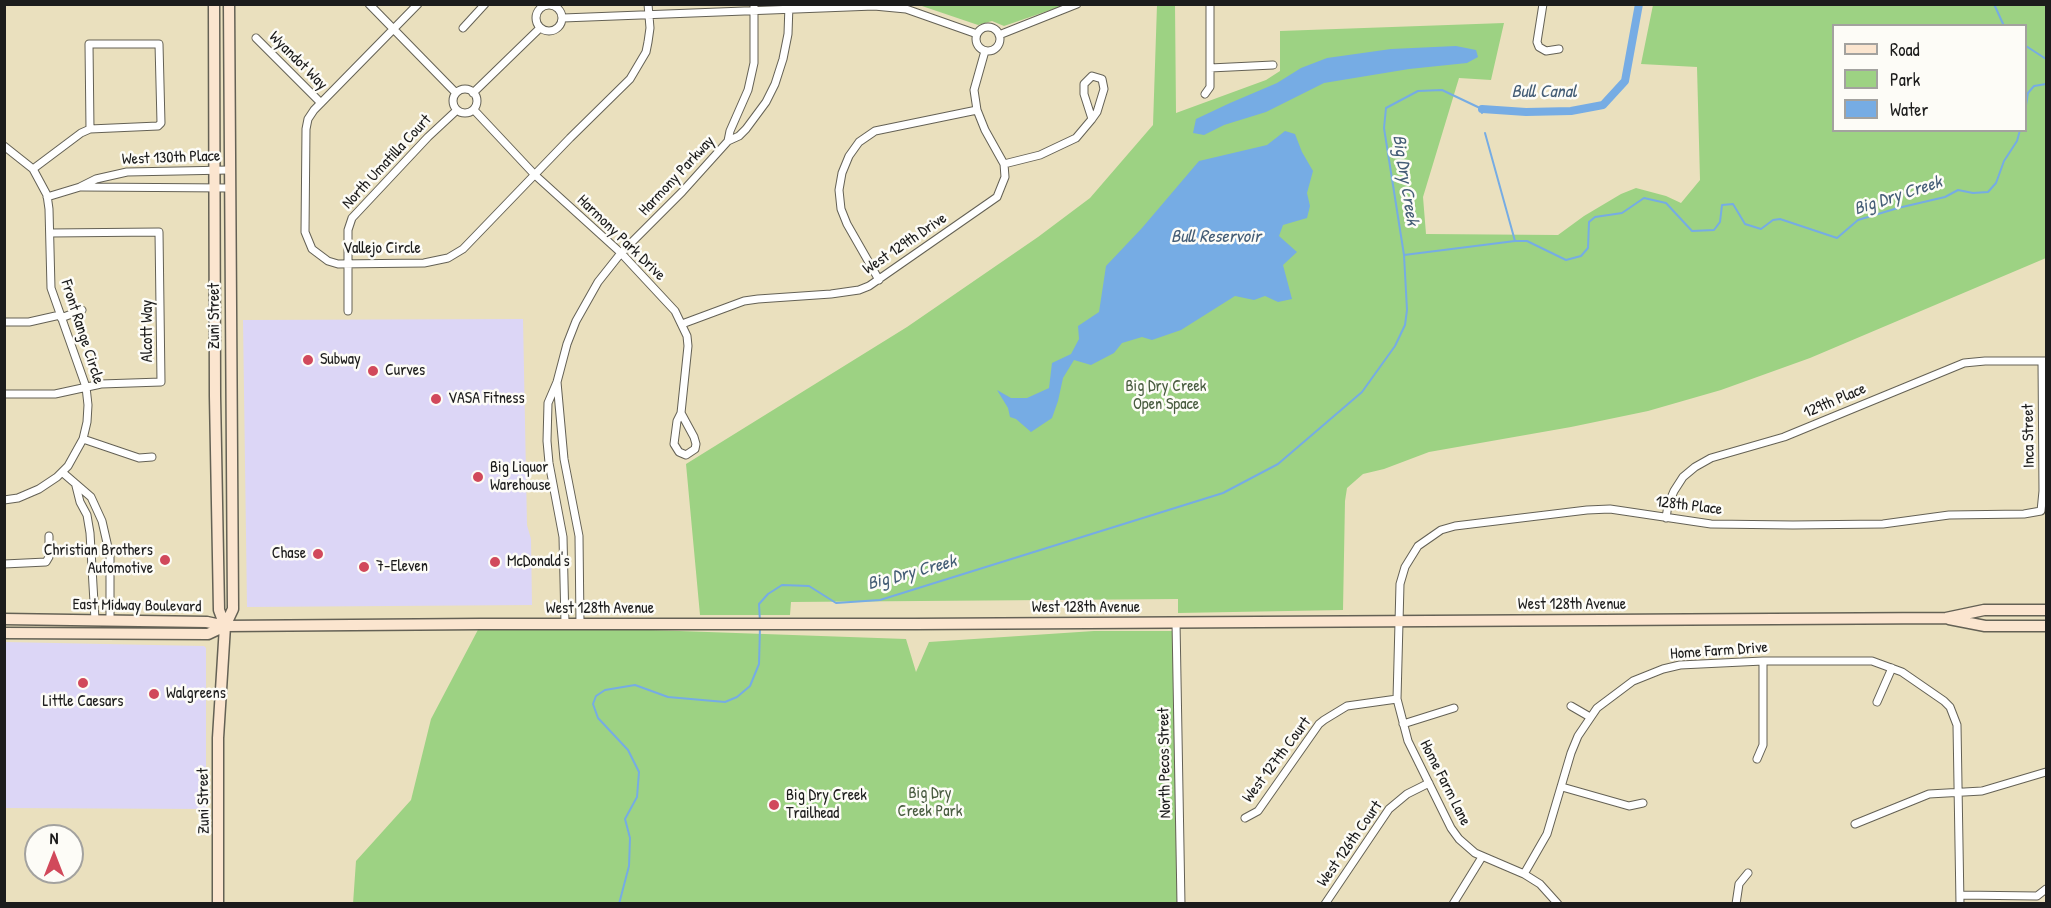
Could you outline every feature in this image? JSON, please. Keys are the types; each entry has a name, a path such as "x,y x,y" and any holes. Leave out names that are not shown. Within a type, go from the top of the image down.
{"main road":[{"name":"Zuni Street","path":"214,4 218,586 219,610 225,626"},
{"name":"Zuni Street","path":"218,903 218,738 225,626 233,609 229,4"},
{"name":"West 128th Avenue","path":"225,626 1946,618 1984,610 2045,610"},
{"name":"West 128th Avenue","path":"1946,618 1985,626 2046,626"},
{"name":"East Midway Boulevard","path":"4,620 207,622 225,626"},
{"name":"East Midway Boulevard","path":"4,633 208,634 225,626"}],"street":[{"path":"369,4 456,93"},
{"name":"Vallejo Circle","path":"418,4 321,103 311,115 306,129 305,232 309,244 318,255 328,261 348,264 424,263 448,258 468,245 630,79 646,52 650,28 648,4"},
{"path":"463,28 485,4"},
{"path":"999,34 1077,4"},
{"path":"1205,94 1210,87 1210,4"},
{"path":"1543,4 1537,42 1539,47 1546,51 1559,49"},
{"path":"546,5 557,7 563,18 559,28 554,31 544,31 536,22 536,15 546,5"},
{"path":"563,18 754,8 874,6 906,9 977,34"},
{"name":"Harmony Parkway","path":"565,624 563,530 550,474 547,441 548,403 557,382 567,344 579,314 598,282 621,253 682,192 728,141 739,136 752,122 775,84 788,34 789,7"},
{"name":"Harmony Parkway","path":"728,141 748,90 754,63 754,8"},
{"path":"473,93 540,28"},
{"path":"990,28 999,34 998,45 992,50 985,51 977,44 977,34 982,29 990,28"},
{"name":"Wyandot Way","path":"256,38 321,103"},
{"path":"33,169 81,133 90,129 158,126 161,123 159,44 88,45 90,129"},
{"path":"985,51 974,90 977,110 1004,165 1040,155 1076,138 1092,120 1097,112 1104,89 1102,79 1092,76 1084,84 1084,94 1092,120"},
{"path":"1210,68 1273,65"},
{"path":"464,90 473,93 477,102 474,110 467,113 457,110 454,100 456,93 464,90"},
{"name":"North Umatilla Court","path":"348,311 348,230 350,222 356,212 457,110"},
{"name":"Harmony Park Drive","path":"474,110 534,175 621,253 675,311 682,324 688,346 681,413 677,421 674,444 679,452 686,454 695,450 696,444 681,413"},
{"path":"879,280 847,224 841,208 839,190 842,173 849,156 859,142 875,131 977,110"},
{"name":"Front Range Circle","path":"4,146 26,161 33,169 47,197 51,288 86,387 88,405 83,439 68,466 39,489 18,498 4,500"},
{"name":"West 129th Drive","path":"682,324 744,302 771,297 859,290 879,280 997,197 1005,177 1004,165"},
{"name":"West 130th Place","path":"47,197 80,187 96,179 127,171 229,170"},
{"name":"West 130th Place","path":"80,187 229,188"},
{"name":"Alcott Way","path":"4,394 55,394 117,382 161,382 160,234 158,231 50,233"},
{"path":"4,322 29,322 82,310"},
{"name":"Inca Street","path":"2041,511 2044,361"},
{"name":"129th Place","path":"1666,518 1668,505 1683,477 1711,458 1784,437 1964,363 2044,361"},
{"name":"Harmony Parkway","path":"557,382 564,459 579,530 580,624"},
{"path":"83,439 139,458 152,457"},
{"path":"62,472 91,497 102,521 110,556 110,620"},
{"path":"76,486 87,515 90,533 95,620"},
{"name":"128th Place","path":"1398,621 1400,584 1405,567 1418,546 1441,531 1471,524 1610,509 1711,524 1883,524 1948,515 2024,514 2041,511"},
{"path":"563,530 579,530"},
{"path":"4,564 46,562 49,557 49,536"},
{"name":"Home Farm Lane","path":"1398,621 1398,699 1403,724 1408,741 1455,833 1464,844 1482,857 1524,874 1546,889 1558,903"},
{"name":"North Pecos Street","path":"1176,622 1181,903"},
{"path":"1756,759 1763,745 1763,661"},
{"name":"Home Farm Drive","path":"1524,874 1547,834 1574,746 1590,717 1623,687 1646,675 1680,665 1763,661 1872,661 1892,668 1936,695 1950,707 1958,732 1960,899"},
{"path":"1877,702 1892,668"},
{"name":"West 127th Court","path":"1245,818 1258,811 1324,720 1347,706 1398,699"},
{"path":"1571,706 1590,717"},
{"path":"1403,724 1454,708"},
{"path":"1855,824 1929,794 1982,791 2046,772"},
{"name":"West 126th Court","path":"1325,903 1389,809 1407,794 1430,783"},
{"path":"1562,787 1629,806 1643,803"},
{"path":"1453,903 1482,857"},
{"path":"1736,903 1739,884 1748,873"},
{"path":"1960,899 2037,896 2046,889"}],"shaded area":[{"path":"523,319 527,525 531,539 532,605 247,607 243,320"},
{"path":"5,642 204,646 206,648 206,809 5,808"}],"green space":[{"path":"1065,4 1004,26 992,21 978,25 919,5"},
{"name":"Big Dry Creek Open Space","path":"1157,5 1175,5 1176,113 1266,80 1280,71 1280,31 1504,23 1491,80 1459,78 1423,197 1426,234 1558,235 1584,216 1621,194 1636,188 1666,196 1681,203 1700,180 1697,67 1641,64 1653,5 2046,5 2046,258 1810,358 1721,390 1648,411 1429,452 1384,469 1363,474 1347,488 1345,501 1343,610 1178,613 1178,599 791,602 790,615 700,615 686,464 907,327 1038,237 1090,198 1153,125"},
{"name":"Big Dry Creek Park","path":"481,624 906,639 916,672 929,642 1094,631 1176,631 1180,903 353,904 356,861 411,800 431,719"}],"water":[{"path":"1456,46 1476,50 1478,57 1467,63 1409,69 1324,83 1266,112 1224,125 1204,135 1193,133 1196,119 1277,83 1301,68 1327,58 1391,49"},
{"name":"Bull Reservoir","path":"1285,131 1295,134 1313,171 1307,193 1310,206 1307,218 1283,225 1279,236 1297,252 1283,265 1292,299 1278,302 1265,296 1254,300 1235,296 1181,330 1152,340 1142,337 1122,343 1114,353 1091,365 1074,360 1063,378 1052,418 1031,432 1016,419 1010,417 1008,408 997,390 1011,398 1027,398 1049,388 1052,363 1071,354 1079,339 1078,326 1099,312 1106,266 1199,161 1267,145"}],"waterway":[{"name":"Bull Canal","path":"1482,109 1526,112 1571,111 1603,105 1625,81 1639,4"},
{"name":"Big Dry Creek","path":"1994,4 2003,24"},
{"name":"Big Dry Creek","path":"2027,47 2046,59"},
{"name":"Big Dry Creek","path":"2027,99 2028,93 2034,86 2046,84"},
{"name":"Big Dry Creek","path":"760,622 759,604 768,594 782,585 809,586 836,603 880,600 1223,493 1278,464 1362,392 1395,346 1405,325 1407,310 1404,255 1384,128 1386,108 1418,91 1442,90 1482,109 1482,113"},
{"name":"Big Dry Creek","path":"1485,133 1515,241 1527,241 1566,260 1581,256 1588,248 1589,222 1595,217 1622,213 1644,198 1666,203 1692,231 1714,230 1720,222 1722,205 1733,204 1745,224 1761,229 1773,220 1780,219 1837,238 1858,220 1945,197 1958,190 1973,193 1988,192 1996,183 2004,161 2017,141 2019,132"},
{"name":"Big Dry Creek","path":"1404,255 1515,241"},
{"name":"Big Dry Creek","path":"619,904 629,866 630,838 625,819 637,797 639,772 628,750 598,718 593,704 596,696 605,690 635,685 668,697 725,702 737,697 750,686 759,664 760,627"}],"place":[{"name":"Subway","path":"308,360"},
{"name":"Curves","path":"373,371"},
{"name":"VASA Fitness","path":"436,399"},
{"name":"Big Liquor Warehouse","path":"478,477"},
{"name":"Chase","path":"318,554"},
{"name":"Christian Brothers Automotive","path":"165,560"},
{"name":"McDonald's","path":"495,562"},
{"name":"7-Eleven","path":"364,567"},
{"name":"Little Caesars","path":"83,683"},
{"name":"Walgreens","path":"154,694"},
{"name":"Big Dry Creek Trailhead","path":"774,805"}]}
